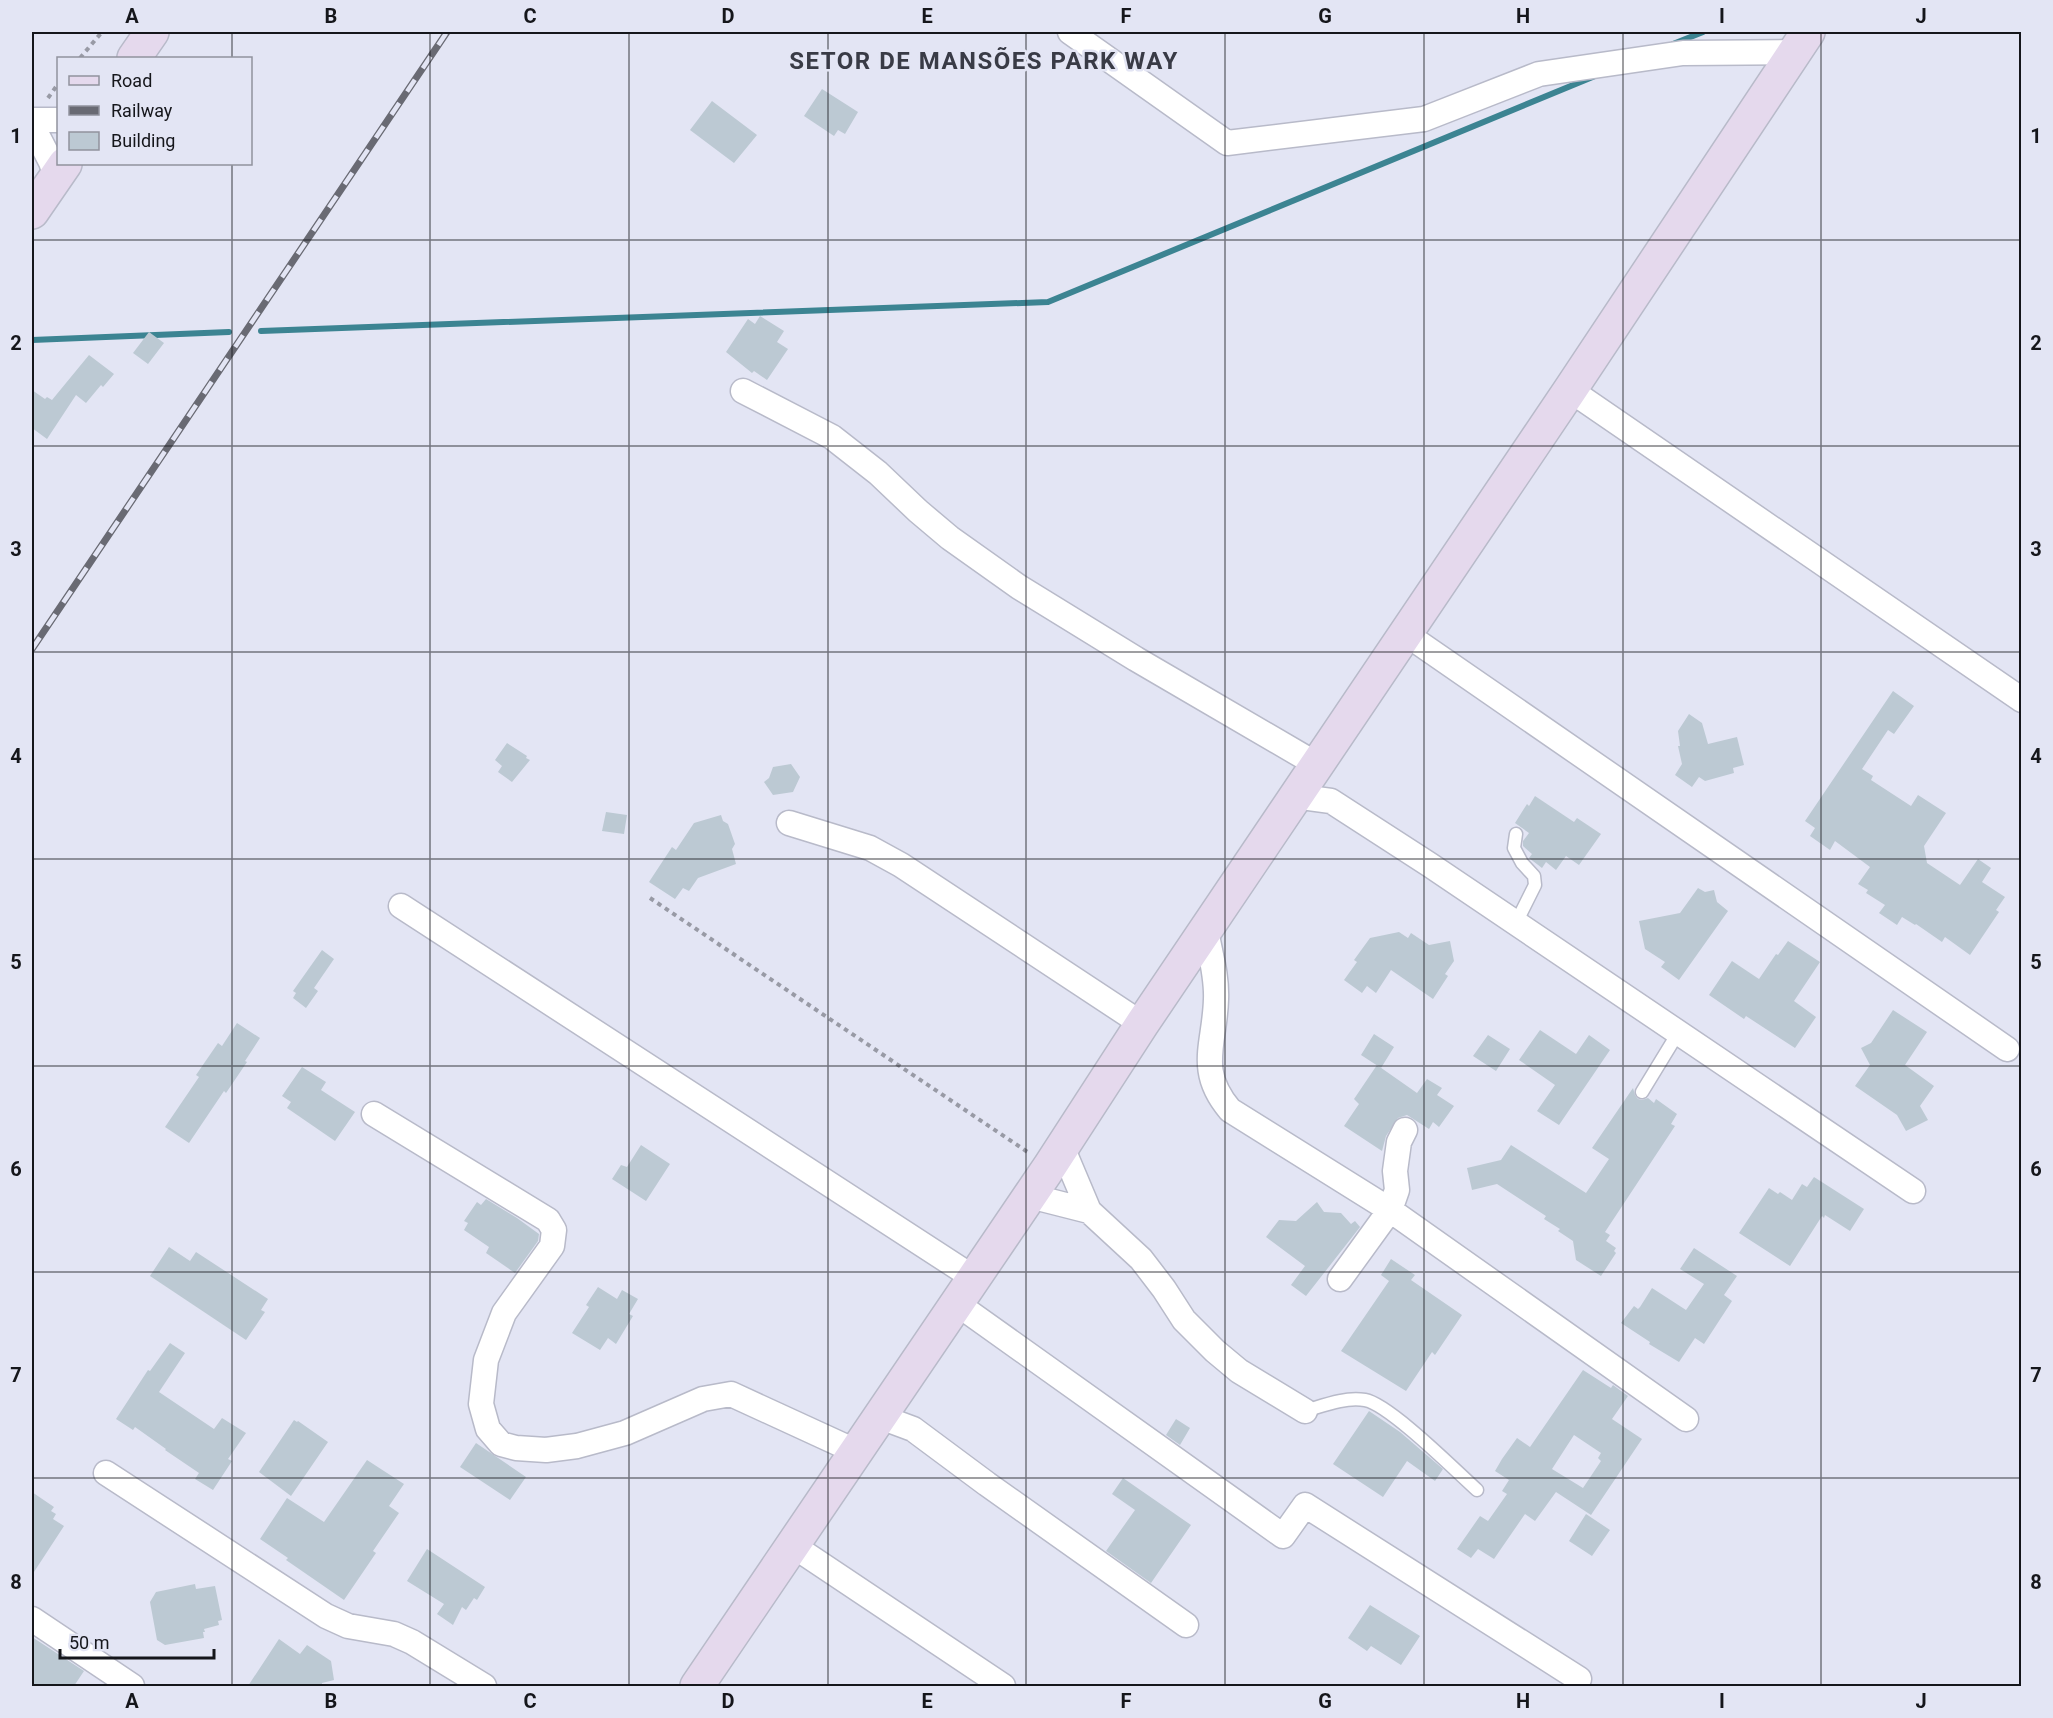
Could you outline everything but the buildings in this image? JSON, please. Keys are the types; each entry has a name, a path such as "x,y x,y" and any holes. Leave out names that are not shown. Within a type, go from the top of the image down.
{"street":[{"path":"135,57 152,32"},
{"path":"1070,32 1227,143 1424,119 1539,74 1683,53 1801,42"},
{"path":"697,1686 878,1416 1030,1196 1294,796 1406,634 1801,42"},
{"path":"32,120 57,120"},
{"path":"32,125 51,162 61,170 32,212"},
{"path":"1570,390 2022,700"},
{"path":"743,391 832,437 878,473 918,511 950,537 1019,587 1136,659 1318,761 1331,801"},
{"path":"1406,634 2007,1048"},
{"path":"1294,796 1331,801 1913,1191"},
{"path":"789,823 870,848 901,865 1142,1024"},
{"path":"400,906 965,1290 1283,1536 1305,1505 1579,1679"},
{"path":"1206,930 1215,968 1216,1000 1209,1062 1212,1080 1219,1097 1230,1110 1390,1210 1686,1419"},
{"path":"374,1114 548,1220 554,1230 552,1246 504,1312 486,1360 481,1404 488,1429 501,1444 516,1448 546,1450 577,1446 625,1434 703,1399 731,1394 855,1451"},
{"path":"1340,1279 1390,1210 1397,1190 1395,1171 1399,1142 1406,1130"},
{"path":"1056,1157 1089,1211 1141,1259 1184,1320 1239,1371 1305,1411"},
{"path":"1030,1196 1089,1211"},
{"path":"897,1389 914,1429"},
{"path":"878,1416 914,1429 987,1484 1186,1625"},
{"path":"106,1473 326,1616 348,1626 394,1634 412,1642 484,1686"},
{"path":"792,1545 1003,1686"},
{"path":"32,1619 132,1686"}],"lane":[{"path":"1516,834 1514,848 1522,864 1534,876 1535,885 1516,923"},
{"path":"1642,1092 1678,1033"},
{"path":"1305,1411 1340,1400 1366,1400 1392,1414 1477,1490"}],"path":[{"path":"81,57 102,32"},
{"path":"650,898 1056,1157"}],"waterway":[{"path":"1673,44 1703,32"},
{"path":"261,331 1048,302 1595,76"},
{"path":"32,340 229,332"}],"railway":[{"path":"32,649 447,32"}],"district":[{"name":"SETOR DE MANSÕES PARK WAY","path":"984,61"}]}
